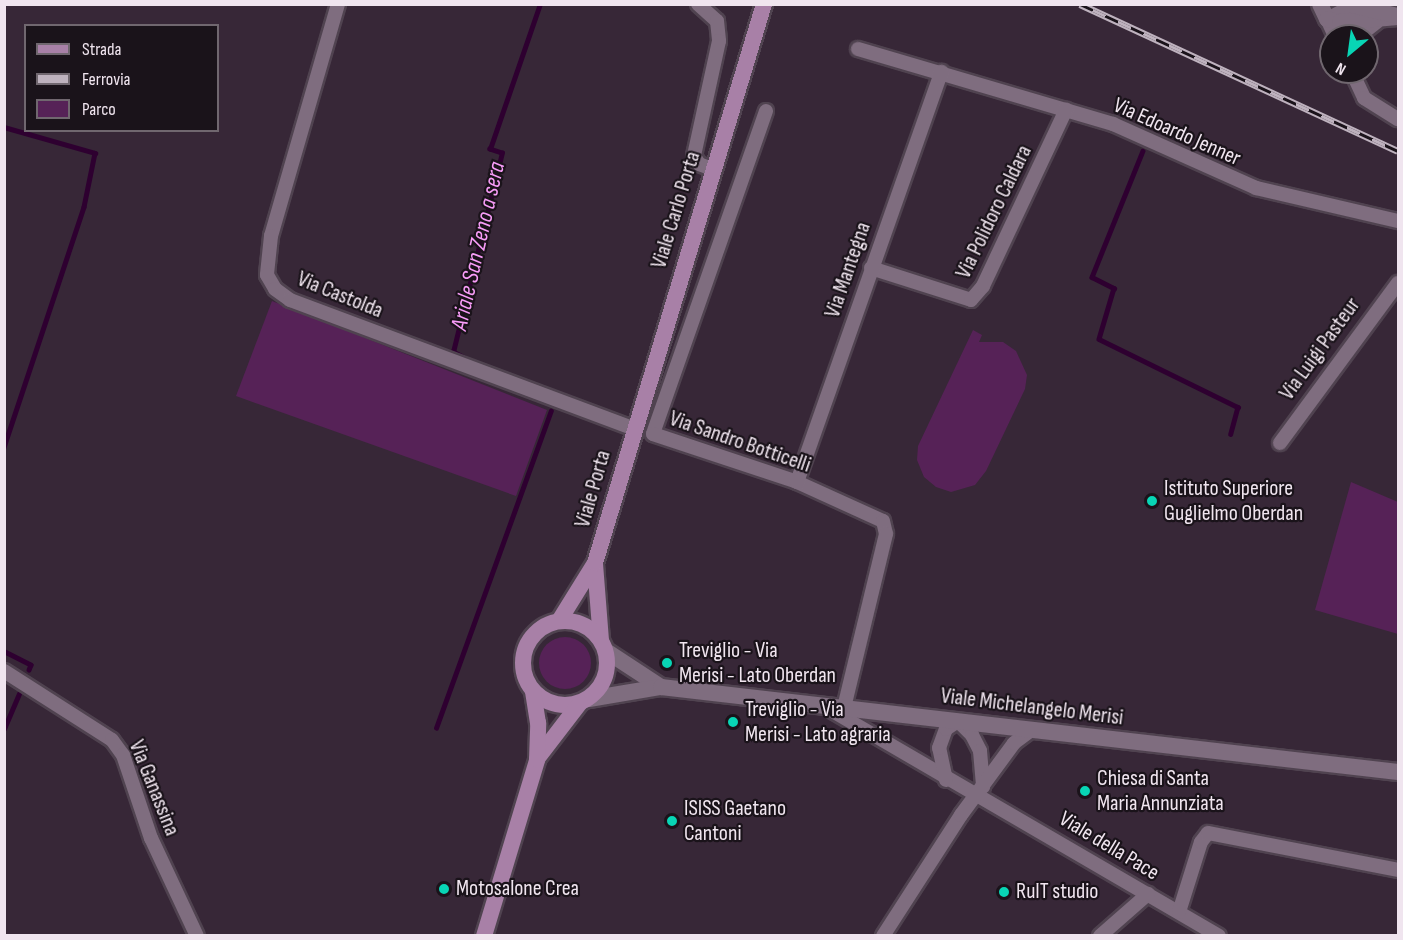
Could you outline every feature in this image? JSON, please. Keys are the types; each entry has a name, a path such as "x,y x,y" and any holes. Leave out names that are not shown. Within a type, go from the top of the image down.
{"main road":[{"name":"Viale Carlo Porta","path":"634,429 764,4"},
{"path":"1350,5 1398,17"},
{"path":"1324,12 1354,24 1398,17"},
{"name":"Viale Porta","path":"595,562 634,429"},
{"path":"559,621 595,562"},
{"path":"537,760 606,673 595,562"},
{"path":"584,701 555,704 533,691 526,680 523,655 536,632 559,621 582,624 603,646"},
{"name":"Viale Michelangelo Merisi","path":"603,646 661,687"},
{"name":"Viale Michelangelo Merisi","path":"584,701 661,687 1398,772"},
{"path":"484,936 537,760 533,691"}],"street":[{"name":"Via Castolda","path":"338,4 271,236 267,275 275,289 290,300 634,429"},
{"path":"698,4 717,21 719,41 694,156 699,164 712,169"},
{"path":"1324,12 1350,5"},
{"name":"Via Edoardo Jenner","path":"858,49 1113,124 1256,188 1398,221"},
{"name":"Via Mantegna","path":"797,483 941,72"},
{"path":"1358,84 1364,98 1398,119"},
{"name":"Via Polidoro Caldara","path":"871,268 971,300 983,286 1066,110"},
{"name":"Via Sandro Botticelli","path":"766,111 653,435 797,483 875,515 887,528 844,708"},
{"name":"Via Luigi Pasteur","path":"1280,443 1398,284"},
{"name":"Via Ganassina","path":"4,671 112,740 123,755 151,838 196,936"},
{"name":"Viale della Pace","path":"825,706 946,780 980,791 1219,936"},
{"path":"946,780 939,748 946,729 958,722 972,735 980,751 980,791"},
{"path":"883,936 1014,743 1031,730"},
{"path":"1179,912 1201,842 1208,833 1398,870"},
{"path":"1100,936 1148,894"}],"green space":[{"path":"272,301 547,410 516,496 236,396"},
{"path":"973,330 982,335 979,342 1003,342 1016,351 1027,375 1025,389 986,471 975,485 951,492 936,487 924,477 917,460 918,446"},
{"path":"1351,482 1398,502 1398,634 1315,610"},
{"path":"560,637 570,637 584,644 591,663 584,682 570,689 560,689 550,685 543,678 539,668 539,658 543,648 550,641"}],"waterway":[{"name":"Ariale San Zeno a sera","path":"468,360 453,352 502,153 490,149 540,4"},
{"path":"4,127 95,153 84,207 4,448"},
{"path":"1143,151 1092,277 1114,288 1099,339 1238,407 1231,434"},
{"name":"Ariale San Zeno a sera","path":"436,728 551,411"},
{"path":"4,651 31,665 29,670"},
{"path":"4,729 19,694"}],"railway":[{"path":"1080,4 1398,151"}],"place":[{"name":"Istituto Superiore Guglielmo Oberdan","path":"1152,501"},
{"name":"Treviglio - Via Merisi - Lato Oberdan","path":"667,663"},
{"name":"Treviglio - Via Merisi - Lato agraria","path":"733,722"},
{"name":"Chiesa di Santa Maria Annunziata","path":"1085,791"},
{"name":"ISISS Gaetano Cantoni","path":"672,821"},
{"name":"Motosalone Crea","path":"444,889"},
{"name":"RuIT studio","path":"1004,892"}]}
